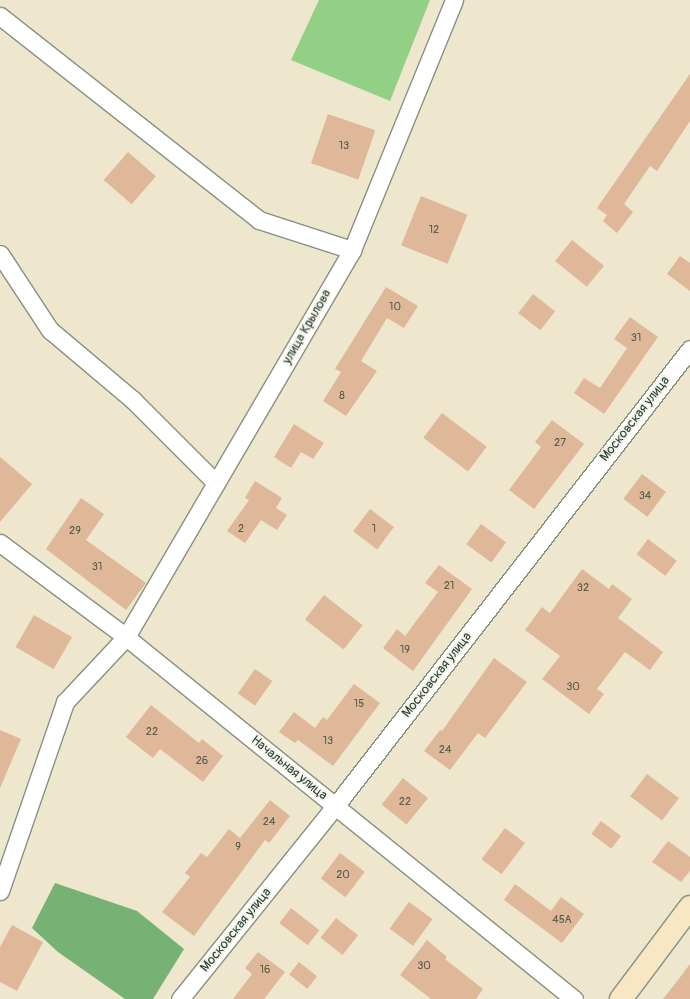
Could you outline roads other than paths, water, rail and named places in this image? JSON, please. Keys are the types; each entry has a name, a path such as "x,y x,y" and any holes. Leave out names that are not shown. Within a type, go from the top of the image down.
{"main road":[{"path":"621,999 690,907"}],"street":[{"name":"улица Крылова","path":"0,891 65,702 126,637 352,250 454,0"},
{"path":"0,16 259,220 352,250"},
{"path":"0,254 50,330 134,400 216,483"},
{"name":"Московская улица","path":"180,999 336,805 690,349"},
{"name":"Начальная улица","path":"0,543 126,637 336,805 574,999"}]}
